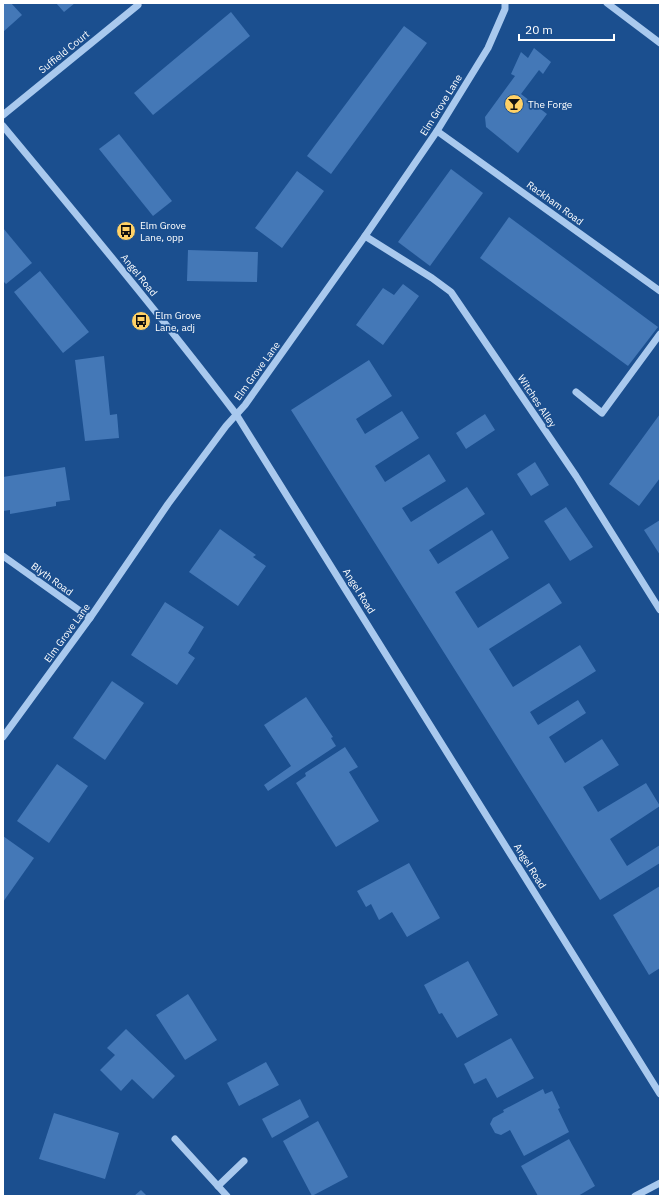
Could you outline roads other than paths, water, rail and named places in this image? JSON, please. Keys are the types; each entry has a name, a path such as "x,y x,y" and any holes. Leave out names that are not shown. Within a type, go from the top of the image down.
{"street":[{"name":"Elm Grove Lane","path":"3,737 90,618 168,504 236,414 245,405 365,236 437,131 488,48 505,3"},
{"path":"607,3 660,43"},
{"name":"Suffield Court","path":"3,115 138,5"},
{"name":"Angel Road","path":"3,126 120,267 236,414 660,1094"},
{"name":"Rackham Road","path":"437,131 660,291"},
{"name":"Witches Alley","path":"365,236 432,278 451,292 576,476 660,610"},
{"path":"576,392 602,413 660,334"},
{"name":"Blyth Road","path":"3,556 90,618"},
{"path":"175,1139 227,1196"},
{"path":"218,1186 244,1161"},
{"path":"635,1196 660,1183"}],"place":[{"name":"The Forge","path":"514,104"},
{"name":"Elm Grove Lane, opp","path":"126,231"},
{"name":"Elm Grove Lane, adj","path":"141,321"}]}
